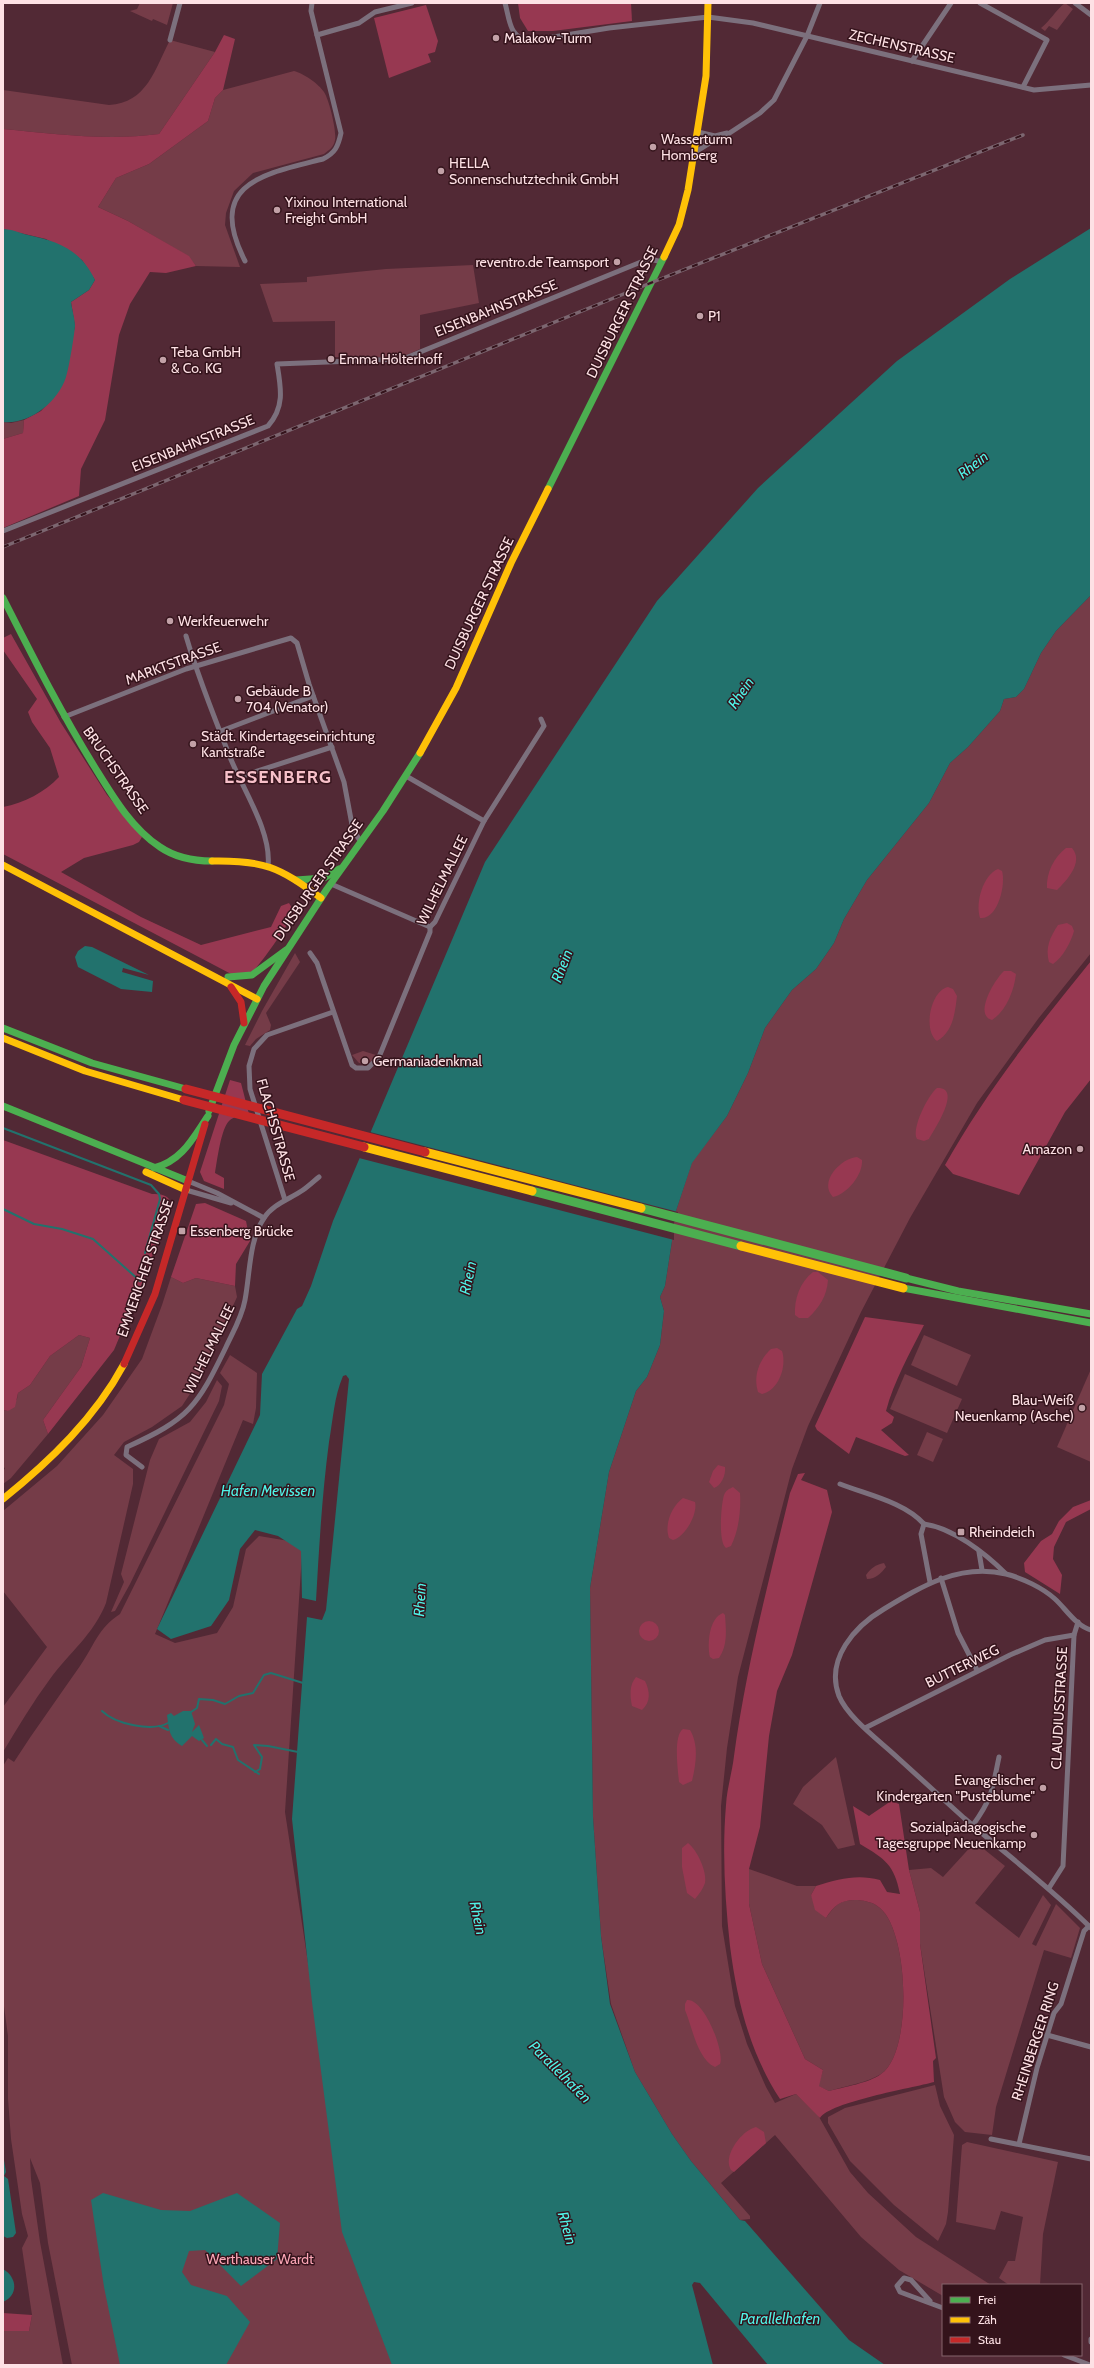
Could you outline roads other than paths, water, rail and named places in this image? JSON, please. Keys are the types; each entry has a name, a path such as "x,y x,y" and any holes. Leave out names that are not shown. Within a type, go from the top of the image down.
{"main road":[{"name":"DUISBURGER STRASSE","path":"187,1186 220,1078 244,1022 286,950 406,776 456,688 511,563 662,262 684,208 694,154 706,76 708,3"},
{"name":"BRUCHSTRASSE","path":"3,598 64,717 119,803 138,827 163,850 171,854 195,861 249,861 271,867 322,898"},
{"path":"3,865 258,996"},
{"path":"294,880 324,878 343,866"},
{"path":"227,980 252,975 286,950"},
{"path":"227,980 238,996 244,1022"},
{"path":"3,1028 92,1063 186,1089 958,1291 1035,1303 1091,1314"},
{"path":"3,1037 47,1056 123,1083 184,1100 903,1288 953,1299 1076,1319 1091,1323"},
{"path":"3,1106 152,1168 187,1186"},
{"path":"3,1110 187,1186"},
{"path":"152,1168 167,1165 181,1156 208,1116"},
{"name":"EMMERICHER STRASSE","path":"3,1499 28,1479 59,1450 91,1412 113,1382 132,1349 149,1308 187,1186"}],"street":[{"path":"170,40 180,3"},
{"path":"245,261 233,234 232,215 238,197 248,183 261,176 323,159 332,154 338,146 341,133 311,11 312,3"},
{"path":"317,34 359,23 375,12 412,3"},
{"name":"ZECHENSTRASSE","path":"504,3 514,34 518,39 529,41 609,28 708,17 753,22 1034,90 1091,85"},
{"path":"694,154 760,113 774,100 807,36 820,3"},
{"path":"912,61 951,3"},
{"path":"980,3 1047,40 1023,87"},
{"path":"1075,3 1091,15"},
{"path":"697,136 715,136 728,133"},
{"path":"697,136 714,141"},
{"name":"EISENBAHNSTRASSE","path":"3,532 245,437 268,426 278,413 280,406 282,389 277,364 403,359 641,262 654,260 662,262"},
{"path":"186,636 195,667 239,777 257,817 268,849 271,867"},
{"name":"MARKTSTRASSE","path":"64,717 195,667 291,638 297,643 313,696"},
{"path":"221,731 313,696 344,782 353,830 361,842"},
{"name":"WILHELMALLEE","path":"333,1012 352,1065 356,1068 368,1068 379,1057 430,932 430,927 435,922 484,821 544,726 541,719"},
{"path":"239,777 332,747"},
{"path":"406,776 484,821"},
{"path":"331,884 430,927"},
{"path":"310,953 317,963 333,1012"},
{"name":"FLACHSSTRASSE","path":"285,1200 250,1089 249,1066 254,1049 267,1035 333,1012"},
{"name":"WILHELMALLEE","path":"142,1467 129,1459 126,1450 127,1447 174,1423 194,1405 214,1372 238,1322 245,1302 257,1236 264,1218 285,1200 302,1191 320,1177"},
{"path":"187,1186 236,1204"},
{"path":"187,1186 217,1193 264,1218"},
{"path":"840,1484 904,1508 917,1516 924,1524 935,1526 979,1552 1006,1574 1053,1598 1078,1622 1091,1630"},
{"path":"924,1524 921,1534 930,1582"},
{"path":"979,1552 982,1570"},
{"path":"1006,1574 982,1570 941,1578 930,1582 869,1618 851,1635 842,1650 836,1672 836,1684 839,1696 847,1709 865,1728 972,1825 1049,1888 1090,1927"},
{"path":"941,1578 958,1632 976,1670"},
{"name":"CLAUDIUSSTRASSE","path":"1049,1888 1063,1866 1074,1635 1078,1622"},
{"name":"BUTTERWEG","path":"865,1728 976,1670 1045,1640 1074,1635"},
{"path":"972,1825 988,1804 994,1788 999,1757"},
{"name":"RHEINBERGER RING","path":"1018,2144 1026,2108 1047,2035 1073,1969 1084,1931 1090,1927"},
{"path":"1047,2035 1091,2047"},
{"path":"991,2139 1091,2159"},
{"path":"930,2301 918,2300 900,2292 897,2286 899,2282 904,2278 911,2280 930,2301 942,2307"},
{"path":"1067,2356 1090,2365"}],"water":[{"path":"1091,228 1091,595 1056,631 1041,653 1024,689 1016,697 1004,699 1000,711 968,747 950,763 929,803 867,880 844,919 834,943 816,969 792,990 765,1028 748,1073 727,1116 692,1163 672,1223 672,1241 665,1286 660,1297 664,1311 660,1345 647,1377 636,1391 609,1472 590,1588 593,1817 601,1936 610,2004 635,2072 672,2134 691,2161 740,2220 745,2221 849,2340 885,2365 768,2365 700,2283 694,2282 692,2285 713,2365 392,2365 342,2232 312,2002 292,1819 307,1617 322,1620 326,1610 349,1379 346,1375 343,1376 340,1384 334,1409 329,1442 316,1601 302,1598 301,1551 278,1536 255,1530 240,1549 229,1600 211,1626 171,1639 157,1629 260,1415 262,1374 297,1309 302,1306 311,1286 333,1221 485,862 657,601 758,488 897,361 1010,279"},
{"path":"3,229 12,230 68,248 83,261 95,280 89,290 71,302 75,320 73,345 69,367 62,386 49,403 41,410 23,420 13,422 3,422"},
{"path":"85,946 92,947 149,975 123,968 122,972 153,981 152,992 121,989 78,967 75,957 78,951"},
{"path":"183,1711 191,1711 195,1724 192,1732 199,1725 204,1738 199,1741 192,1736 182,1746 172,1737 167,1715 171,1713 174,1716"},
{"path":"3,2154 6,2172 4,2176 8,2179 16,2233 13,2237 7,2238 3,2236"},
{"path":"103,2193 161,2210 190,2211 237,2193 280,2223 277,2259 241,2286 205,2250 189,2251 182,2272 191,2285 227,2296 250,2322 226,2365 120,2365 104,2287 91,2200"},
{"path":"3,2269 8,2272 13,2281 14,2291 8,2299 3,2302"}],"waterway":[{"path":"3,1128 151,1185 159,1194 160,1199 145,1253"},
{"path":"3,1209 34,1224 62,1229 93,1239 140,1281"},
{"path":"191,1712 197,1708 199,1699 213,1700 225,1704 239,1696 253,1693 264,1675 271,1673 303,1683"},
{"path":"102,1711 116,1720 144,1727 161,1726 168,1723"},
{"path":"159,1726 168,1730"},
{"path":"211,1745 216,1739 222,1744 233,1747 238,1760 259,1774"},
{"path":"202,1740 207,1746"},
{"path":"255,1772 260,1769 262,1757 254,1745 268,1746 298,1752"}],"railway":[{"path":"3,547 653,282 1023,135"}],"place":[{"name":"Malakow-Turm","path":"496,38"},
{"name":"Wasserturm Homberg","path":"653,147"},
{"name":"HELLA Sonnenschutztechnik GmbH","path":"441,171"},
{"name":"Yixinou International Freight GmbH","path":"277,210"},
{"name":"reventro.de Teamsport","path":"617,262"},
{"name":"P1","path":"700,316"},
{"name":"Emma Hölterhoff","path":"331,359"},
{"name":"Teba GmbH & Co. KG","path":"163,360"},
{"name":"Werkfeuerwehr","path":"170,621"},
{"name":"Gebäude B 704 (Venator)","path":"238,699"},
{"name":"Städt. Kindertageseinrichtung Kantstraße","path":"193,744"},
{"name":"Germaniadenkmal","path":"365,1061"},
{"name":"Amazon","path":"1080,1149"},
{"name":"Essenberg Brücke","path":"182,1231"},
{"name":"Blau-Weiß Neuenkamp (Asche)","path":"1082,1408"},
{"name":"Rheindeich","path":"961,1532"},
{"name":"Evangelischer Kindergarten \"Pusteblume\"","path":"1043,1788"},
{"name":"Sozialpädagogische Tagesgruppe Neuenkamp","path":"1034,1835"}],"district":[{"name":"ESSENBERG","path":"278,777"}],"water label":[{"name":"Rhein","path":"973,465"},
{"name":"Rhein","path":"741,693"},
{"name":"Rhein","path":"562,966"},
{"name":"Rhein","path":"468,1278"},
{"name":"Hafen Mevissen","path":"268,1491"},
{"name":"Rhein","path":"420,1600"},
{"name":"Rhein","path":"478,1918"},
{"name":"Parallelhafen","path":"560,2072"},
{"name":"Rhein","path":"567,2228"},
{"name":"Parallelhafen","path":"780,2319"}],"park label":[{"name":"Werthauser Wardt","path":"260,2259"}]}
